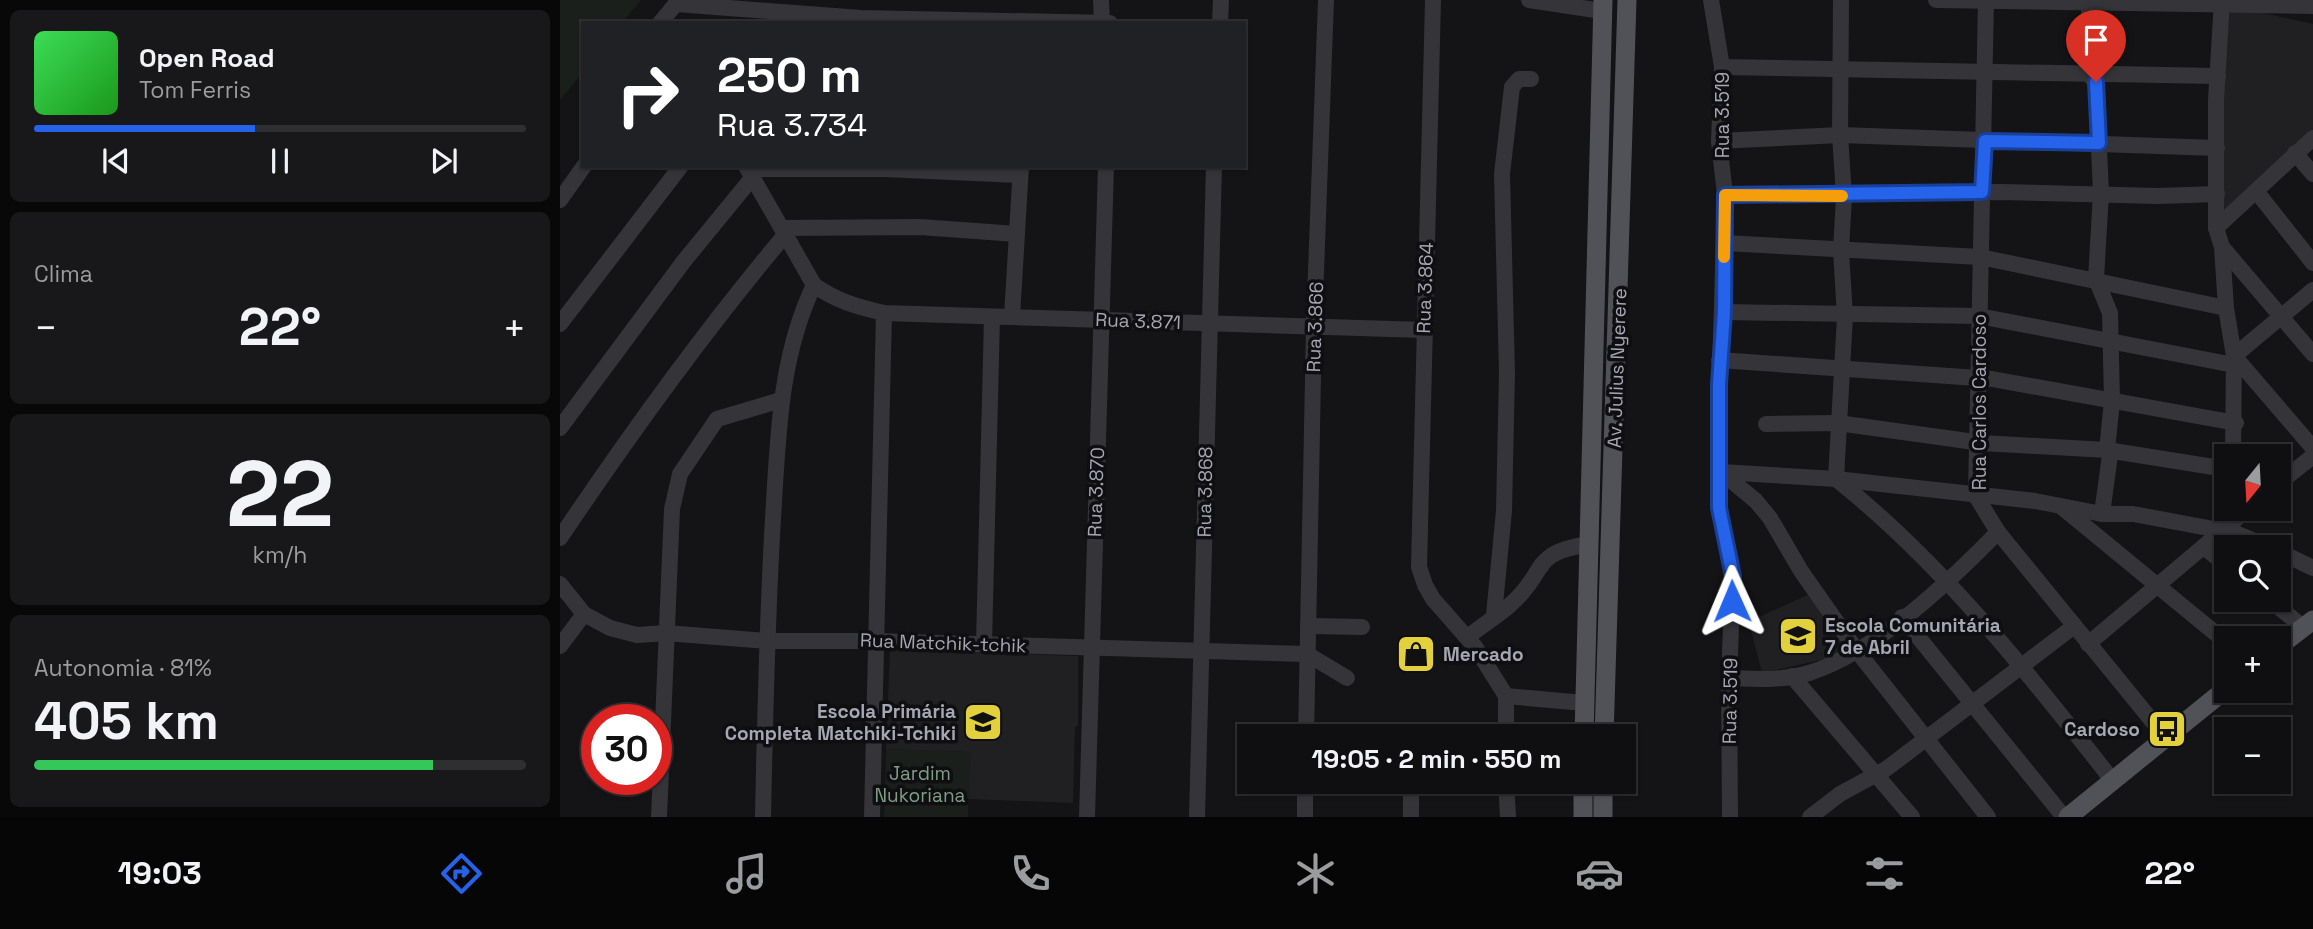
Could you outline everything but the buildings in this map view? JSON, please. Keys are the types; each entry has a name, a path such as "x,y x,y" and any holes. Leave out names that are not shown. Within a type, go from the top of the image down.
{"main road":[{"name":"Av. Julius Nyerere","path":"1605,724 1627,0"},
{"name":"Av. Julius Nyerere","path":"1584,724 1602,6"},
{"path":"1591,517 1613,517"},
{"path":"2291,637 2308,623"},
{"path":"2066,817 2214,700"},
{"path":"1583,794 1583,817"},
{"path":"1603,794 1603,817"}],"street":[{"path":"1101,0 1102,21"},
{"path":"1220,21 1221,0"},
{"name":"Rua 3.866","path":"1306,724 1314,326 1326,0"},
{"name":"Rua 3.864","path":"1433,0 1420,576 1433,599 1468,637"},
{"path":"1530,0 1602,6"},
{"name":"Rua 3.519","path":"1712,0 1722,67 1719,141 1725,195 1724,312 1719,360 1719,508 1733,576 1729,678 1730,817"},
{"path":"1836,479 1845,316 1841,251 1844,196 1840,135 1841,0"},
{"path":"1936,0 2313,6"},
{"name":"Rua Carlos Cardoso","path":"1986,0 1976,496 1998,532 2166,738"},
{"path":"2089,1 2089,75 2096,82 2101,193 2096,279 2110,313 2108,341 2112,401 2107,450 2109,461 2102,514"},
{"path":"2222,3 2216,228 2222,247 2226,308 2234,361 2234,444"},
{"path":"663,21 684,9 861,18 1024,21"},
{"path":"1722,67 2218,76"},
{"path":"1494,615 1504,511 1507,373 1502,174 1512,87 1519,79 1531,79"},
{"path":"1719,141 1840,135 2217,148"},
{"path":"2216,228 2313,138"},
{"path":"2295,153 2313,174"},
{"path":"560,200 583,168"},
{"path":"560,324 679,168"},
{"name":"Rua 3.870","path":"1087,817 1106,168"},
{"name":"Rua 3.868","path":"1197,817 1214,168"},
{"path":"749,171 1020,171 1012,317"},
{"path":"749,171 814,285 795,328 781,400 766,641 763,817"},
{"path":"560,428 749,171"},
{"path":"2256,191 2313,263"},
{"path":"1725,195 1844,196 1982,192 2158,196 2217,194"},
{"path":"783,231 920,227 1017,234"},
{"path":"560,538 631,432 783,231"},
{"path":"1724,243 1980,257 2226,308"},
{"path":"2222,247 2313,354"},
{"name":"Rua 3.871","path":"814,285 832,298 852,306 884,313 1424,330"},
{"path":"2234,361 2313,290"},
{"path":"1724,312 1979,317 2234,361 2313,448"},
{"path":"872,817 884,313"},
{"path":"984,644 992,317"},
{"path":"1719,360 1977,377 2236,423"},
{"path":"659,817 673,503 680,474 721,416 781,400"},
{"path":"1766,424 1838,423 1975,442 2107,450 2214,467"},
{"path":"2291,474 2313,456"},
{"path":"1721,472 1836,479 2061,506 2102,514 2214,519"},
{"path":"1721,472 1756,501 1770,518 1801,570 1857,651 1989,817"},
{"path":"1836,479 1889,520 2022,665 2113,781"},
{"path":"2061,506 2214,632"},
{"path":"2088,645 2204,547 2227,522"},
{"path":"2232,522 2252,535"},
{"path":"1729,678 1774,680 1810,673 1857,651 1946,583 1998,532"},
{"path":"1506,724 1506,696 1468,637 1511,604 1550,554 1563,548 1590,544"},
{"path":"2204,547 2214,555"},
{"path":"2291,557 2313,568"},
{"path":"560,584 584,614 562,639"},
{"path":"2290,612 2308,623"},
{"name":"Rua Matchik-tchik","path":"584,614 610,628 637,635 666,633 766,641 876,640 1307,654"},
{"path":"1902,617 1970,705 2066,817"},
{"path":"1308,626 1362,627"},
{"path":"1810,817 1829,811 2074,627"},
{"path":"1307,654 1347,678"},
{"path":"1792,676 1912,817"},
{"path":"1506,696 1584,703"},
{"path":"1305,817 1306,794"},
{"path":"1507,794 1508,817"},
{"path":"1411,796 1411,817"}],"shaded area":[{"path":"2223,4 2313,24 2313,144 2216,228"},
{"name":"Escola Comunitária 7 de Abril","path":"1814,592 1848,654 1762,673 1751,630 1759,628 1757,618"},
{"name":"Escola Primária Completa Matchiki-Tchiki","path":"890,649 1078,656 1078,726 1075,727 1073,803 968,799 970,752 886,749"}],"green space":[{"path":"560,0 641,0 624,21 581,21 581,74 560,100"},
{"name":"Jardim Nukoriana","path":"886,749 970,752 968,817 884,817"}],"slow traffic":[{"path":"1724,257 1725,195 1842,196"}],"place":[{"name":"Escola Comunitária 7 de Abril","path":"1798,636"},
{"name":"Mercado","path":"1416,654"},
{"name":"Escola Primária Completa Matchiki-Tchiki","path":"983,722"},
{"name":"Cardoso","path":"2167,729"}],"route":[{"path":"1732,601 1733,576 1719,508 1721,472 1718,408 1724,312 1725,195 1844,196 1982,192 1985,141 2099,143 2096,82"}]}
